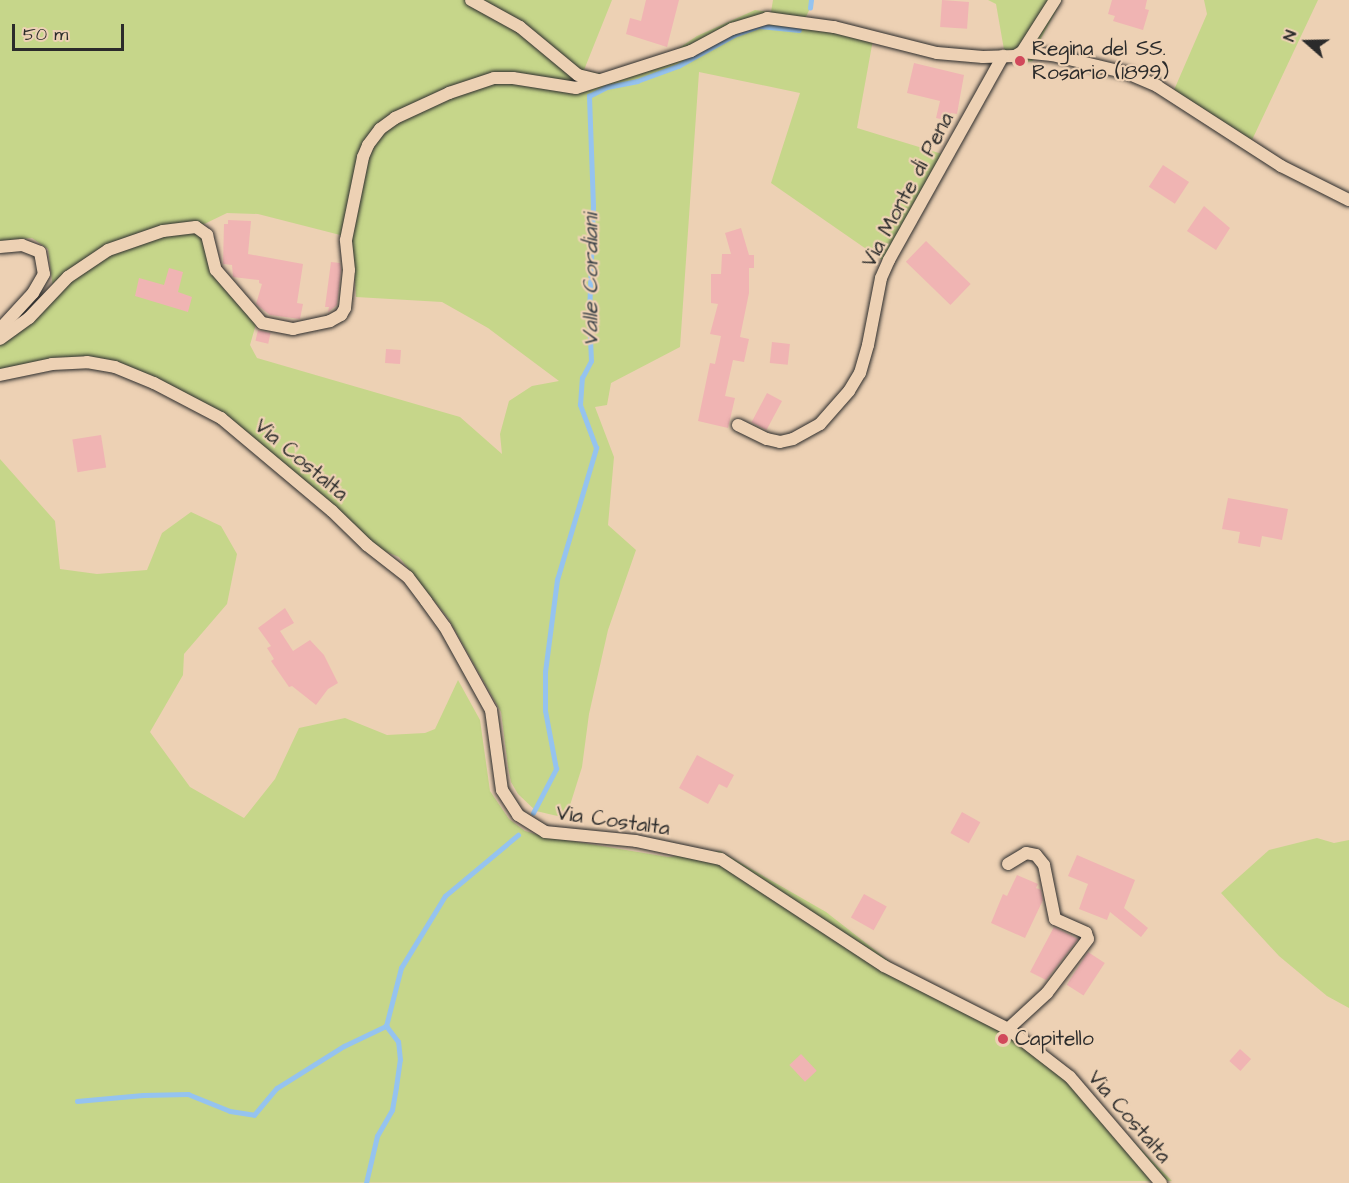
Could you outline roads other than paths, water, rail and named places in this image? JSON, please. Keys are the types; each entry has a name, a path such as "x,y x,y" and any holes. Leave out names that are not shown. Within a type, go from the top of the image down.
{"street":[{"path":"471,0 520,27 578,75 599,80"},
{"path":"1023,52 1055,0"},
{"path":"0,339 29,318 68,277 108,250 162,231 196,226 207,235 216,270 262,323 293,329 330,321 341,315 345,308 349,270 346,240 363,157 380,129 410,110 449,93 494,78 576,88 691,51 732,29 767,18 834,27 937,53 1003,56 1023,52 1052,55 1127,72 1147,82 1281,166 1349,200"},
{"name":"Via Monte di Pena","path":"738,425 767,439 780,442 793,439 820,424 849,391 863,364 881,278 889,260 1003,56"},
{"path":"0,248 22,245 40,252 44,274 33,293 0,329"},
{"name":"Via Costalta","path":"0,375 52,364 87,362 115,368 154,383 221,418 332,511 367,545 408,577 445,627 491,710 502,790 518,815 545,832 636,841 721,859 884,966 1008,1029 1070,1077 1161,1183"},
{"path":"1008,864 1026,853 1036,855 1044,865 1055,919 1086,933 1088,939 1047,993 1008,1029"}],"waterway":[{"name":"Valle Cordiani","path":"810,8 811,0"},
{"name":"Valle Cordiani","path":"533,813 556,769 545,711 545,672 557,580 596,448 580,405 582,378 591,361 589,315 593,206 589,96 607,87 637,81 678,66 734,35 759,26 799,30"},
{"name":"Valle Cordiani","path":"366,1183 377,1136 392,1110 396,1087 400,1060 398,1042 386,1026 401,968 445,896 518,835"},
{"path":"77,1101 143,1095 188,1094 230,1111 254,1115 277,1088 344,1046 386,1026"}],"place":[{"name":"Regina del SS. Rosario (1899)","path":"1020,61"},
{"name":"Capitello","path":"1003,1039"}]}
